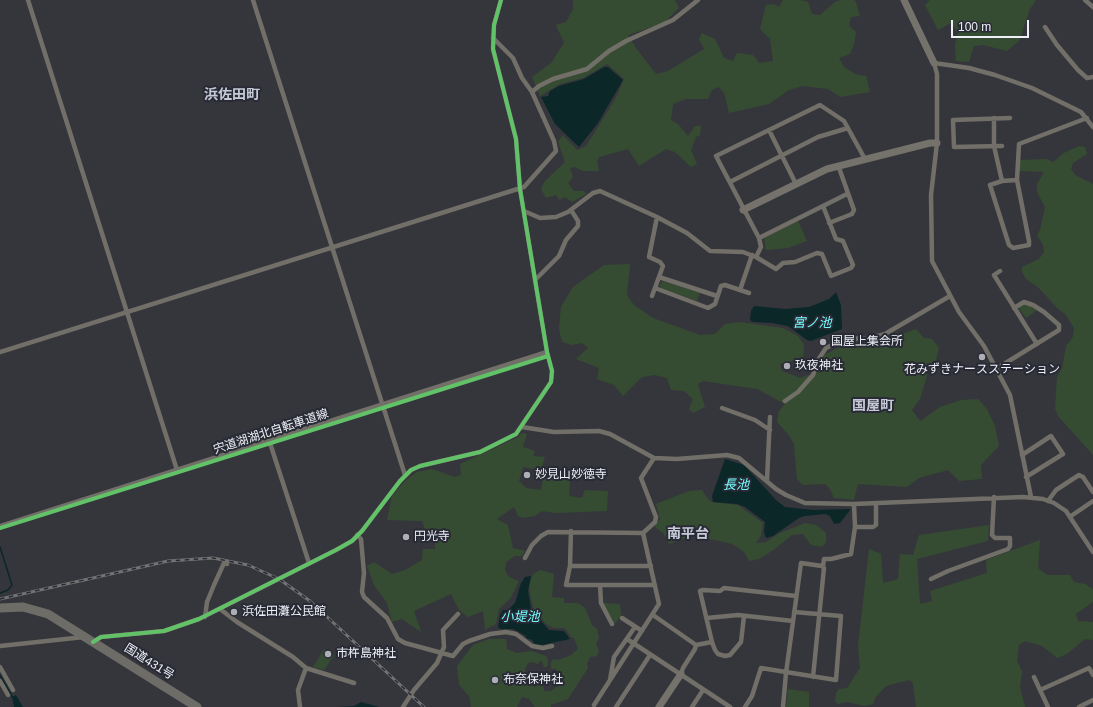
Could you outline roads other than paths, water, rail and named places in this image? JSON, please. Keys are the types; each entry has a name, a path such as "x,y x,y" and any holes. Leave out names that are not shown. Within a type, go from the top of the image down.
{"highway":[{"name":"国道431号","path":"0,608 23,607 42,612 197,707"}],"street":[{"path":"28,0 176,470"},
{"path":"254,0 405,475"},
{"path":"0,646 89,640 101,637 164,631 205,617 352,541 405,475 420,466 480,452 506,441 516,434 522,427 551,382 553,376 547,352 534,280 520,189 516,139 493,49 494,25 501,0"},
{"path":"532,92 539,86 553,80 587,69 609,51 626,41 673,20 698,0"},
{"path":"904,0 934,63 937,74 937,143 931,195 932,261 959,312 984,346 1010,395 1030,497"},
{"path":"1085,0 1093,7"},
{"path":"1045,27 1057,45 1078,70 1087,78 1093,77"},
{"path":"0,352 524,188 556,151 554,141 532,92 522,78 513,58 493,38"},
{"path":"934,63 976,70 1032,88 1081,112 1093,127"},
{"path":"740,290 754,256 761,247 759,238 716,156 820,105 844,121 865,159"},
{"path":"994,118 994,146 1002,181"},
{"path":"1002,146 954,147 954,120 1010,118"},
{"path":"1017,180 1002,181 990,185 1009,245 1013,248 1029,245 1017,180 1019,144 1087,118"},
{"path":"730,182 818,137 848,128"},
{"path":"769,130 796,184"},
{"path":"743,210 827,169 930,143 937,143"},
{"path":"829,222 852,214 854,210 838,166"},
{"path":"524,211 540,218 550,218 563,215 593,193 600,192 657,217 687,233 710,251 732,251 754,256 776,269 783,263 795,262 817,253 822,254 831,276 851,268 853,265 843,242 836,239 823,206"},
{"path":"759,238 847,194"},
{"path":"534,280 559,256 566,240 578,226 578,221 571,210"},
{"path":"652,296 663,265 649,257 657,217"},
{"path":"1000,271 994,275 1037,344"},
{"path":"659,277 717,296"},
{"path":"655,288 708,308 715,304 719,287 723,285 749,293"},
{"path":"785,401 798,392 813,375 818,360 826,348 847,338 867,339 885,334 950,296"},
{"path":"996,370 1059,330 1059,325 1033,305 1024,302 1014,308"},
{"path":"0,526 547,352"},
{"path":"722,408 755,420 770,430"},
{"path":"767,480 770,417"},
{"path":"522,427 554,432 599,431 610,434 654,458 672,460 730,456 744,460 786,495 805,503 876,504 994,497 1030,497 1048,501 1061,507 1070,516 1093,552"},
{"path":"1022,455 1051,436 1063,454 1026,477"},
{"path":"269,440 309,563"},
{"path":"525,558 532,545 541,536 553,531 643,533 654,522 656,517 641,478 654,458"},
{"path":"1048,501 1056,490 1079,475 1083,477 1093,492"},
{"path":"931,579 948,571 1008,549 1010,546 1010,538 994,538 992,535 994,497"},
{"path":"1070,516 1093,501"},
{"path":"813,677 824,559 831,559 851,554 855,527 854,504"},
{"path":"855,527 873,527 876,525 876,504"},
{"path":"571,531 570,566 566,585 655,586"},
{"path":"595,706 659,604 643,533"},
{"path":"357,536 361,539 364,597 387,618 398,639 405,643 441,654 453,656 466,642 498,633 516,634 532,646 543,648 552,646"},
{"path":"205,617 214,585 224,563 227,564"},
{"path":"783,707 786,673 801,563 823,567"},
{"path":"570,566 651,566"},
{"path":"600,585 601,603 612,624"},
{"path":"744,616 741,642 730,655 725,656 718,654 712,642 700,591 720,591 724,588 796,596"},
{"path":"220,609 237,622 293,657 306,668 354,683"},
{"path":"745,707 752,696 761,668 836,680 841,616 794,612"},
{"path":"403,707 414,690 433,669 444,647 443,630 458,614"},
{"path":"653,615 696,644 712,642"},
{"path":"707,618 744,616 793,621"},
{"path":"622,618 642,631"},
{"path":"610,680 614,656 635,627"},
{"path":"627,639 730,707"},
{"path":"660,707 681,674 682,668 696,649 696,644"},
{"path":"616,707 650,655"},
{"path":"0,667 13,690"},
{"path":"300,707 298,690 306,668"},
{"path":"1040,690 1089,668 1093,675"},
{"path":"1034,677 1048,707"},
{"path":"0,681 8,694"},
{"path":"692,707 703,690"},
{"path":"1079,707 1093,700"}],"water":[{"path":"604,67 608,67 623,80 598,123 579,147 555,124 541,97 548,96 550,91 559,86 584,79"},
{"name":"宮ノ池","path":"836,292 841,305 842,329 811,341 807,340 788,326 753,322 750,320 751,311 754,306 785,309 809,307 829,299"},
{"name":"長池","path":"725,459 744,465 776,500 785,507 813,510 850,510 840,523 834,524 830,516 825,514 805,516 799,518 773,536 766,538 764,532 765,522 745,507 737,504 713,502 712,496"},
{"name":"小堤池","path":"531,576 528,591 531,609 549,630 564,631 570,639 542,645 535,644 532,640 526,638 526,636 513,629 498,628 500,615 503,610 508,610 515,603 521,583 525,577"},
{"path":"16,695 23,707 14,707 12,697"},
{"path":"361,702 379,707 337,707 354,706"}],"waterway":[{"path":"0,547 12,585 8,590 0,593"},
{"path":"0,675 13,698"}],"railway":[{"path":"0,599 168,561 213,558 248,565 279,579 310,601 424,707"}],"place":[{"name":"国屋上集会所","path":"823,342"},
{"name":"花みずきナースステーション","path":"982,357"},
{"name":"玖夜神社","path":"787,366"},
{"name":"妙見山妙徳寺","path":"527,475"},
{"name":"円光寺","path":"406,537"},
{"name":"浜佐田灘公民館","path":"234,612"},
{"name":"市杵島神社","path":"328,654"},
{"name":"布奈保神社","path":"495,680"}],"district":[{"name":"浜佐田町","path":"232,95"},
{"name":"国屋町","path":"873,406"},
{"name":"南平台","path":"688,534"}]}
